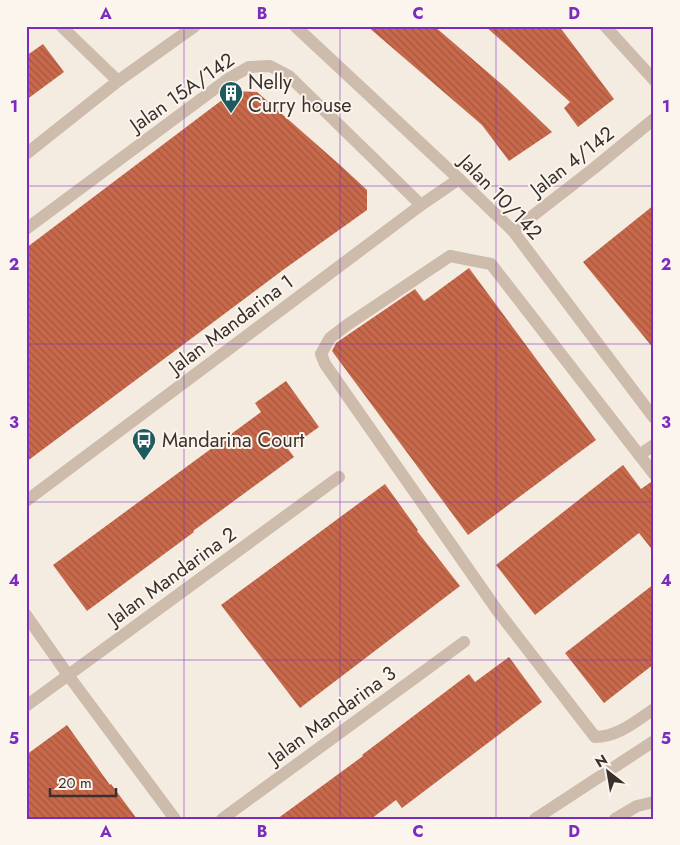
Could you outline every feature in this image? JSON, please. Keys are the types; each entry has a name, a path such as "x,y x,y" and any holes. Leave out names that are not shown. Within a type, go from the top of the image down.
{"street":[{"path":"61,26 118,81"},
{"path":"26,154 118,81 195,26"},
{"name":"Jalan 10/142","path":"295,26 459,178 513,231 654,418"},
{"path":"605,26 654,80"},
{"name":"Jalan 15A/142","path":"26,229 228,79 249,67 270,66 289,76 421,205"},
{"name":"Jalan 4/142","path":"513,231 654,119"},
{"name":"Jalan Mandarina 1","path":"26,501 459,178"},
{"path":"654,474 491,264 450,256 347,325 330,338 321,354 325,364 497,610 595,737 604,737 622,730 654,709"},
{"path":"640,455 654,445"},
{"name":"Jalan Mandarina 2","path":"26,706 340,476"},
{"path":"26,616 175,819"},
{"name":"Jalan Mandarina 3","path":"222,819 464,642"},
{"path":"535,819 654,742"},
{"path":"615,819 637,806 654,802"}],"building":[{"path":"367,26 434,26 506,88 552,132 509,161 482,125"},
{"path":"485,26 559,26 614,99 578,127 564,108 570,102"},
{"path":"43,44 64,72 26,100 26,56"},
{"path":"234,91 257,92 340,165 367,190 367,210 283,270 26,462 26,248"},
{"path":"654,205 654,349 583,262"},
{"path":"469,268 596,440 468,535 332,351 336,343 415,289 424,301"},
{"path":"286,381 319,427 288,449 294,457 87,611 53,565 261,412 255,403"},
{"path":"623,465 641,489 654,482 654,552 639,533 535,615 496,565"},
{"path":"385,484 417,531 460,586 300,708 221,605"},
{"path":"654,584 654,664 604,703 565,653"},
{"path":"509,657 542,702 402,808 396,800 371,819 277,819 363,756 469,674 475,682"},
{"path":"67,725 137,819 26,819 26,755"}],"place":[{"name":"Nelly Curry house","path":"231,114"},
{"name":"Mandarina Court","path":"144,461"}]}
